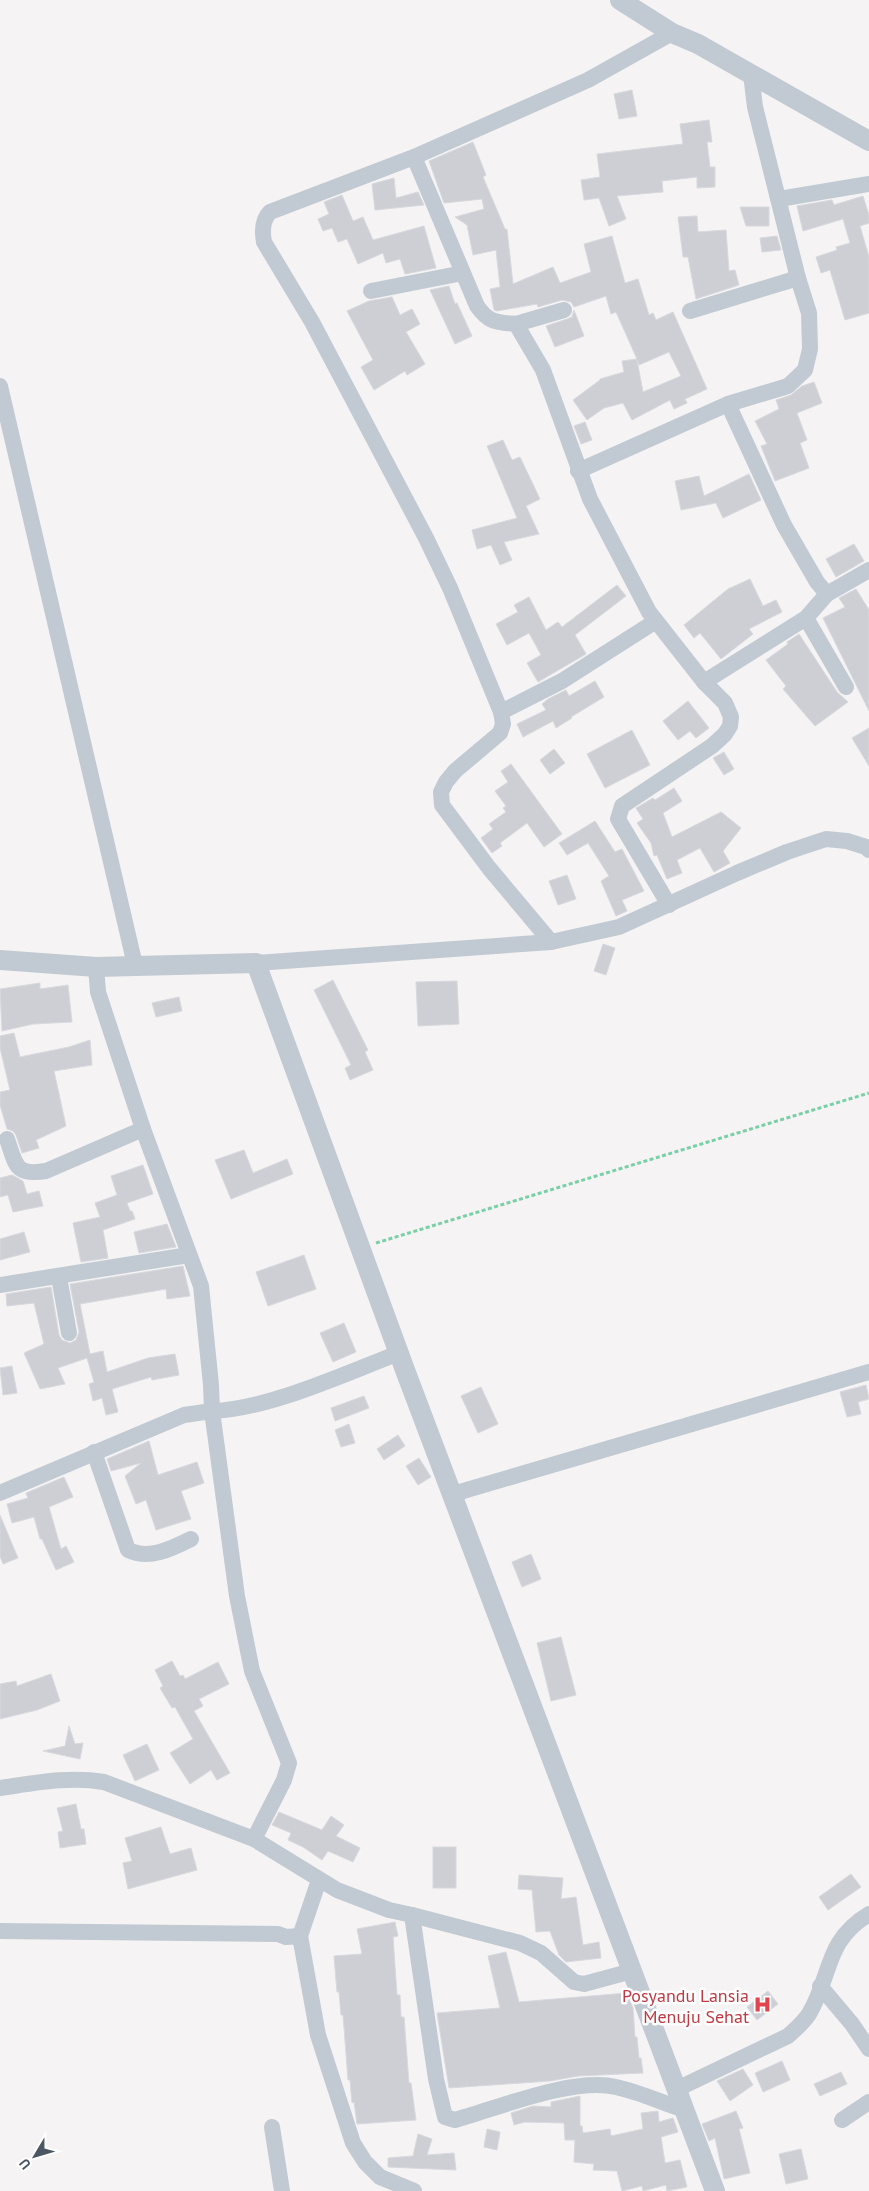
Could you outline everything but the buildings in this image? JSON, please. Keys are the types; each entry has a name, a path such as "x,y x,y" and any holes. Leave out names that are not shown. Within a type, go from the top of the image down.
{"street":[{"path":"620,0 672,32 698,44 869,141"},
{"path":"551,942 489,868 442,806 441,792 446,782 455,771 500,733 503,724 501,712 450,588 426,538 312,322 264,242 262,232 264,217 270,212 414,157 588,80 672,32"},
{"path":"578,471 728,404 788,386 805,370 810,348 809,313 798,278 756,107 751,74"},
{"path":"414,157 477,306 484,316 492,321 516,324 564,310"},
{"path":"779,199 869,184"},
{"path":"371,291 463,272"},
{"path":"690,311 798,278"},
{"path":"516,324 543,370 578,471 594,507 649,612 704,682 725,703 731,717 730,726 725,734 712,746 622,806 618,812 618,819 669,906"},
{"path":"0,386 135,965"},
{"path":"728,404 784,525 817,582 827,594"},
{"path":"704,682 806,618 827,594 869,570"},
{"path":"806,618 846,687"},
{"path":"501,712 562,681 656,621"},
{"path":"0,960 96,967 256,963 551,942 618,927 669,906 754,866 826,839 847,841 866,847 869,850"},
{"path":"256,963 399,1353 715,2191"},
{"path":"96,967 98,992 143,1129 201,1286 212,1411 241,1623 252,1671 289,1763 284,1780 254,1839"},
{"path":"7,1139 16,1164 22,1171 31,1174 46,1171 143,1129"},
{"path":"0,1285 189,1255"},
{"path":"59,1277 69,1332"},
{"path":"0,1492 184,1415 239,1409 302,1390 399,1353"},
{"path":"453,1494 869,1372"},
{"path":"94,1452 128,1550 136,1554 152,1555 191,1539"},
{"path":"0,1788 58,1779 84,1778 104,1782 254,1839 337,1890 389,1910 412,1914 520,1943 541,1954 574,1982 584,1984 632,1971"},
{"path":"319,1880 300,1936 318,2035 353,2143 365,2162 380,2177 414,2191"},
{"path":"412,1914 436,2079 445,2116 455,2120 566,2087 591,2085 615,2087 685,2110"},
{"path":"677,2089 788,2036 800,2026 809,2013 835,1946 843,1936 869,1914"},
{"path":"0,1931 278,1934 286,1937 300,1936"},
{"path":"820,1986 852,2024 869,2049"},
{"path":"842,2120 869,2102"},
{"path":"272,2127 282,2191"}],"path":[{"path":"361,1248 869,1093"}],"place":[{"name":"Posyandu Lansia Menuju Sehat","path":"763,2005"}]}
